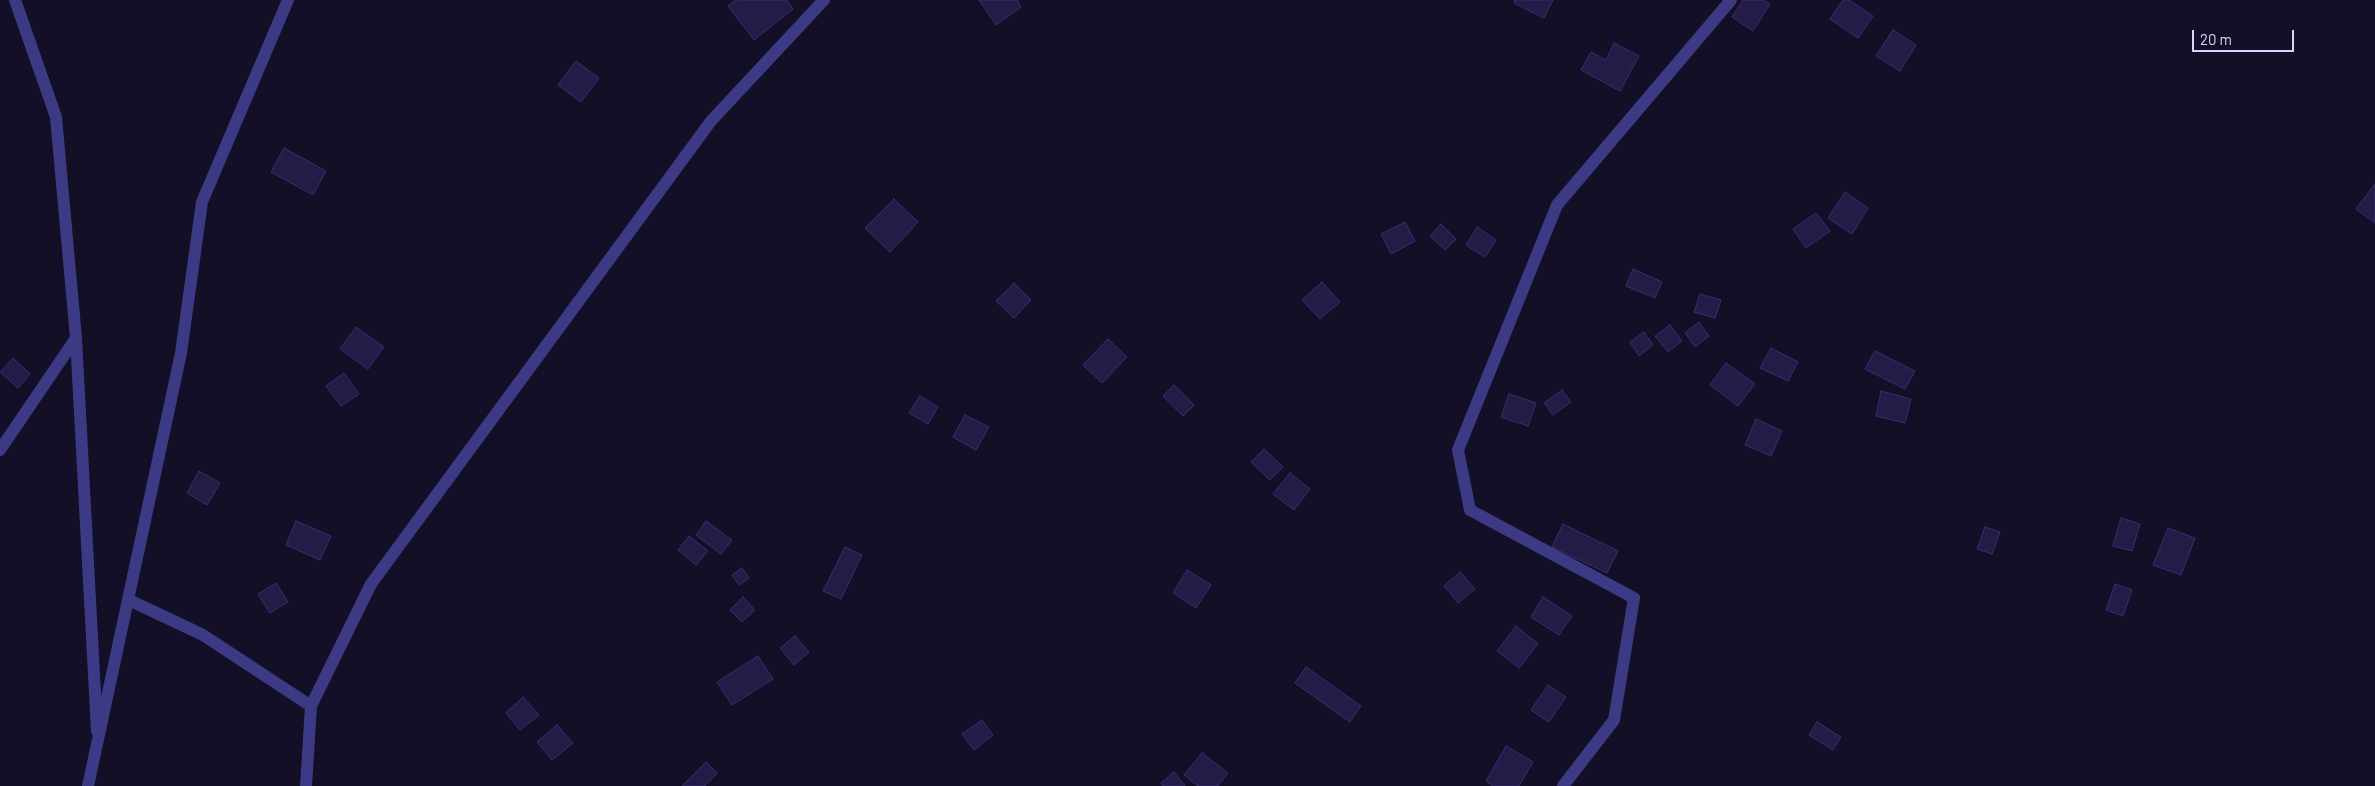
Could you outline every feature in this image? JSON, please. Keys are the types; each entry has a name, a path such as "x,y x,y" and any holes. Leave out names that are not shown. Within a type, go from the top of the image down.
{"street":[{"path":"15,0 56,117 76,338 98,746"},
{"path":"88,786 181,353 202,202 288,0"},
{"path":"306,786 311,706 371,584 711,121 824,0"},
{"path":"1563,786 1614,720 1634,598 1470,510 1458,450 1557,205 1731,0"},
{"path":"0,450 76,338"},
{"path":"129,600 203,635 311,706"}],"building":[{"path":"736,0 787,0 793,9 754,40 728,6"},
{"path":"979,0 1017,0 1021,7 996,25"},
{"path":"1515,0 1553,0 1544,18 1514,3"},
{"path":"1743,0 1763,0 1770,4 1753,31 1732,17"},
{"path":"1843,0 1849,0 1873,16 1858,38 1830,19"},
{"path":"1893,30 1916,45 1900,71 1876,56"},
{"path":"1614,43 1639,56 1620,91 1581,70 1591,52 1606,60"},
{"path":"576,61 599,78 581,102 558,85"},
{"path":"284,148 326,171 313,195 271,172"},
{"path":"2375,184 2375,223 2356,209"},
{"path":"1845,192 1868,208 1852,234 1828,218"},
{"path":"894,199 918,222 890,252 865,228"},
{"path":"1816,213 1830,231 1806,248 1793,229"},
{"path":"1405,222 1415,241 1391,254 1381,234"},
{"path":"1441,224 1456,239 1445,250 1430,236"},
{"path":"1477,227 1496,240 1485,257 1466,245"},
{"path":"1633,269 1662,282 1655,298 1626,286"},
{"path":"1322,282 1340,302 1320,319 1302,300"},
{"path":"1014,283 1031,300 1014,318 996,301"},
{"path":"1700,294 1721,300 1715,318 1694,312"},
{"path":"1699,322 1709,336 1695,347 1685,333"},
{"path":"1670,325 1682,341 1668,352 1655,336"},
{"path":"356,327 384,347 368,369 340,349"},
{"path":"1644,332 1653,345 1639,356 1630,342"},
{"path":"1108,339 1127,357 1102,383 1083,365"},
{"path":"1771,348 1798,362 1788,381 1760,368"},
{"path":"1875,351 1915,371 1905,389 1865,369"},
{"path":"13,358 30,374 18,388 0,372"},
{"path":"1726,363 1755,384 1738,406 1710,385"},
{"path":"344,373 359,394 341,406 326,386"},
{"path":"1174,385 1194,405 1183,416 1163,396"},
{"path":"1562,390 1571,402 1553,415 1544,403"},
{"path":"1881,391 1911,399 1905,423 1876,416"},
{"path":"1509,394 1536,403 1528,426 1501,417"},
{"path":"920,396 938,407 928,424 909,413"},
{"path":"965,415 989,427 976,450 953,437"},
{"path":"1756,419 1782,431 1771,456 1745,445"},
{"path":"1264,449 1283,467 1270,480 1251,462"},
{"path":"199,471 220,483 207,505 187,493"},
{"path":"1290,473 1310,489 1294,510 1273,494"},
{"path":"2121,518 2140,524 2132,551 2113,546"},
{"path":"296,521 331,536 320,560 286,545"},
{"path":"706,521 732,540 721,554 696,535"},
{"path":"1563,524 1618,551 1607,573 1552,547"},
{"path":"1985,527 2000,532 1992,554 1977,549"},
{"path":"2168,528 2195,538 2181,575 2153,565"},
{"path":"689,536 708,551 696,565 678,550"},
{"path":"845,547 862,555 841,599 823,591"},
{"path":"742,568 749,578 739,585 732,575"},
{"path":"1187,570 1211,585 1196,608 1173,593"},
{"path":"1460,572 1475,589 1458,603 1444,586"},
{"path":"276,583 288,602 270,613 258,594"},
{"path":"2115,584 2132,590 2123,616 2106,610"},
{"path":"743,597 755,610 742,622 730,610"},
{"path":"1543,597 1572,616 1559,635 1531,617"},
{"path":"1516,626 1538,644 1519,668 1497,651"},
{"path":"795,636 809,652 794,665 780,648"},
{"path":"758,656 773,679 732,705 717,682"},
{"path":"1306,667 1361,706 1350,722 1295,683"},
{"path":"1548,685 1566,697 1549,722 1531,710"},
{"path":"523,697 539,715 520,730 506,713"},
{"path":"982,720 993,735 974,750 962,734"},
{"path":"1817,722 1841,737 1833,750 1809,735"},
{"path":"557,725 573,743 552,760 537,742"},
{"path":"1506,746 1533,762 1519,786 1493,786 1486,781"},
{"path":"1202,753 1228,773 1218,786 1198,786 1184,775"},
{"path":"706,762 717,773 705,786 682,786"},
{"path":"1174,772 1185,786 1163,786 1161,783"}]}
